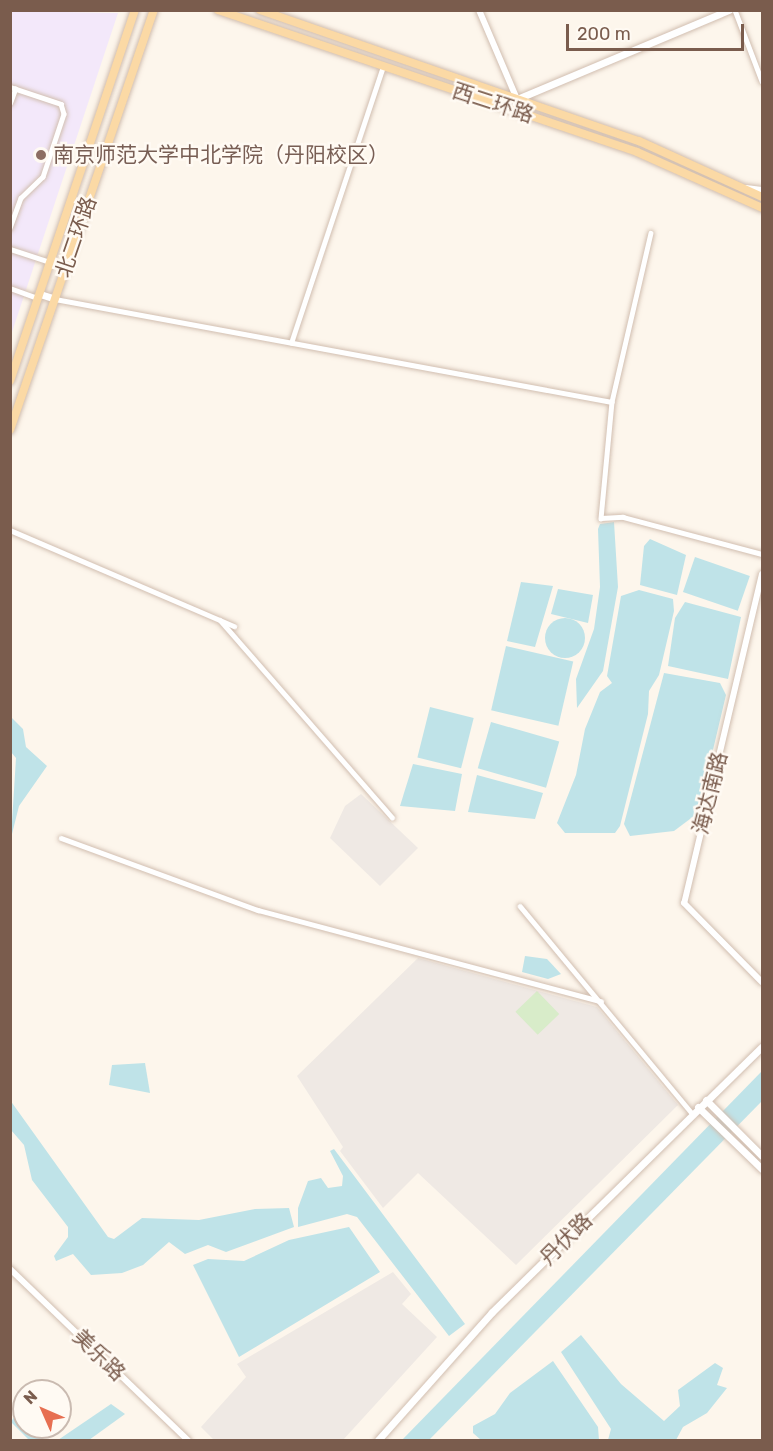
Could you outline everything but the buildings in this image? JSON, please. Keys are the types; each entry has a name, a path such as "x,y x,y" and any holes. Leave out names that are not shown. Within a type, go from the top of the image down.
{"main road":[{"name":"北二环路","path":"10,381 135,10"},
{"name":"北二环路","path":"10,430 154,10"},
{"name":"西二环路","path":"218,10 637,152 762,208"},
{"name":"西二环路","path":"260,10 639,141 762,197"},
{"path":"514,110 518,99 729,10"},
{"path":"384,66 387,54"},
{"path":"738,196 743,187"},
{"path":"39,296 55,298"},
{"name":"丹伏路","path":"378,1440 492,1312 695,1110 762,1047"},
{"path":"706,1100 762,1156"},
{"path":"695,1110 710,1118 762,1169"}],"street":[{"path":"478,10 518,99"},
{"path":"735,10 762,81"},
{"path":"291,343 384,66"},
{"path":"10,103 13,88 61,104 64,114 43,177 21,198 10,228"},
{"path":"743,187 762,190"},
{"path":"651,233 612,402 601,518 623,517 762,554"},
{"path":"10,249 50,262"},
{"path":"10,288 39,296"},
{"path":"55,298 612,402"},
{"path":"10,530 234,626"},
{"name":"海达南路","path":"762,574 684,903 762,982"},
{"path":"220,620 392,817"},
{"path":"61,838 258,910 601,1001"},
{"path":"520,906 695,1110"},
{"name":"美乐路","path":"10,1269 188,1440"},
{"path":"10,1281 17,1275"}],"shaded area":[{"name":"南京师范大学中北学院（丹阳校区）","path":"11,11 118,13 11,335"},
{"path":"361,794 418,848 380,886 330,838 345,806"},
{"path":"418,958 597,1007 678,1105 516,1265 418,1173 383,1208 340,1151 343,1147 297,1076"},
{"path":"393,1272 411,1294 402,1304 437,1337 343,1440 214,1440 201,1427 246,1377 237,1364"}],"green space":[{"path":"537,991 559,1014 538,1035 515,1012"}],"water":[{"path":"614,522 618,587 603,671 577,708 576,679 594,629 600,587 598,529 600,524"},
{"path":"650,539 686,555 677,595 640,585 644,546"},
{"path":"695,557 750,576 738,611 683,592"},
{"path":"521,582 553,586 535,647 507,641"},
{"path":"558,589 593,595 588,623 551,614"},
{"path":"639,590 673,599 674,611 659,675 649,691 648,714 620,826 615,833 565,833 557,823 576,775 585,729 600,692 612,683 607,676 621,596"},
{"path":"685,602 741,617 728,679 668,666 675,618"},
{"path":"565,618 573,619 579,624 584,630 584,646 579,652 573,657 565,658 557,657 551,652 546,646 545,638 546,630 551,624 557,619"},
{"path":"506,646 573,662 558,726 491,710"},
{"path":"664,673 720,683 726,695 698,813 674,831 630,836 624,824"},
{"path":"430,707 474,718 461,768 417,757"},
{"path":"11,717 23,729 26,747 47,766 19,806 11,838 16,758 11,752"},
{"path":"491,722 559,742 546,788 478,768"},
{"path":"413,764 462,774 455,811 400,806"},
{"path":"477,775 543,793 535,819 468,812"},
{"path":"525,956 547,959 561,974 548,979 522,972"},
{"path":"145,1063 150,1093 109,1085 112,1065"},
{"path":"762,1071 762,1101 429,1440 402,1440"},
{"path":"10,1100 108,1237 114,1239 142,1218 199,1220 255,1209 289,1208 294,1227 226,1252 208,1245 185,1254 169,1242 143,1265 122,1273 91,1275 73,1254 56,1261 54,1256 68,1237 68,1227 32,1180 24,1145 11,1130"},
{"path":"334,1149 465,1324 449,1336 357,1217 347,1214 298,1227 298,1208 308,1181 321,1178 328,1188 342,1186 343,1176 330,1151"},
{"path":"349,1227 380,1272 239,1357 193,1265 208,1259 244,1261 289,1240"},
{"path":"581,1335 621,1384 664,1421 680,1406 678,1390 715,1363 723,1368 717,1385 727,1388 707,1413 683,1427 676,1440 608,1440 611,1429 561,1352"},
{"path":"553,1361 598,1427 599,1440 481,1440 473,1433 473,1426 495,1414 510,1393"},
{"path":"111,1404 125,1414 89,1440 58,1440 72,1439 72,1430"}],"place":[{"name":"南京师范大学中北学院（丹阳校区）","path":"41,155"}]}
